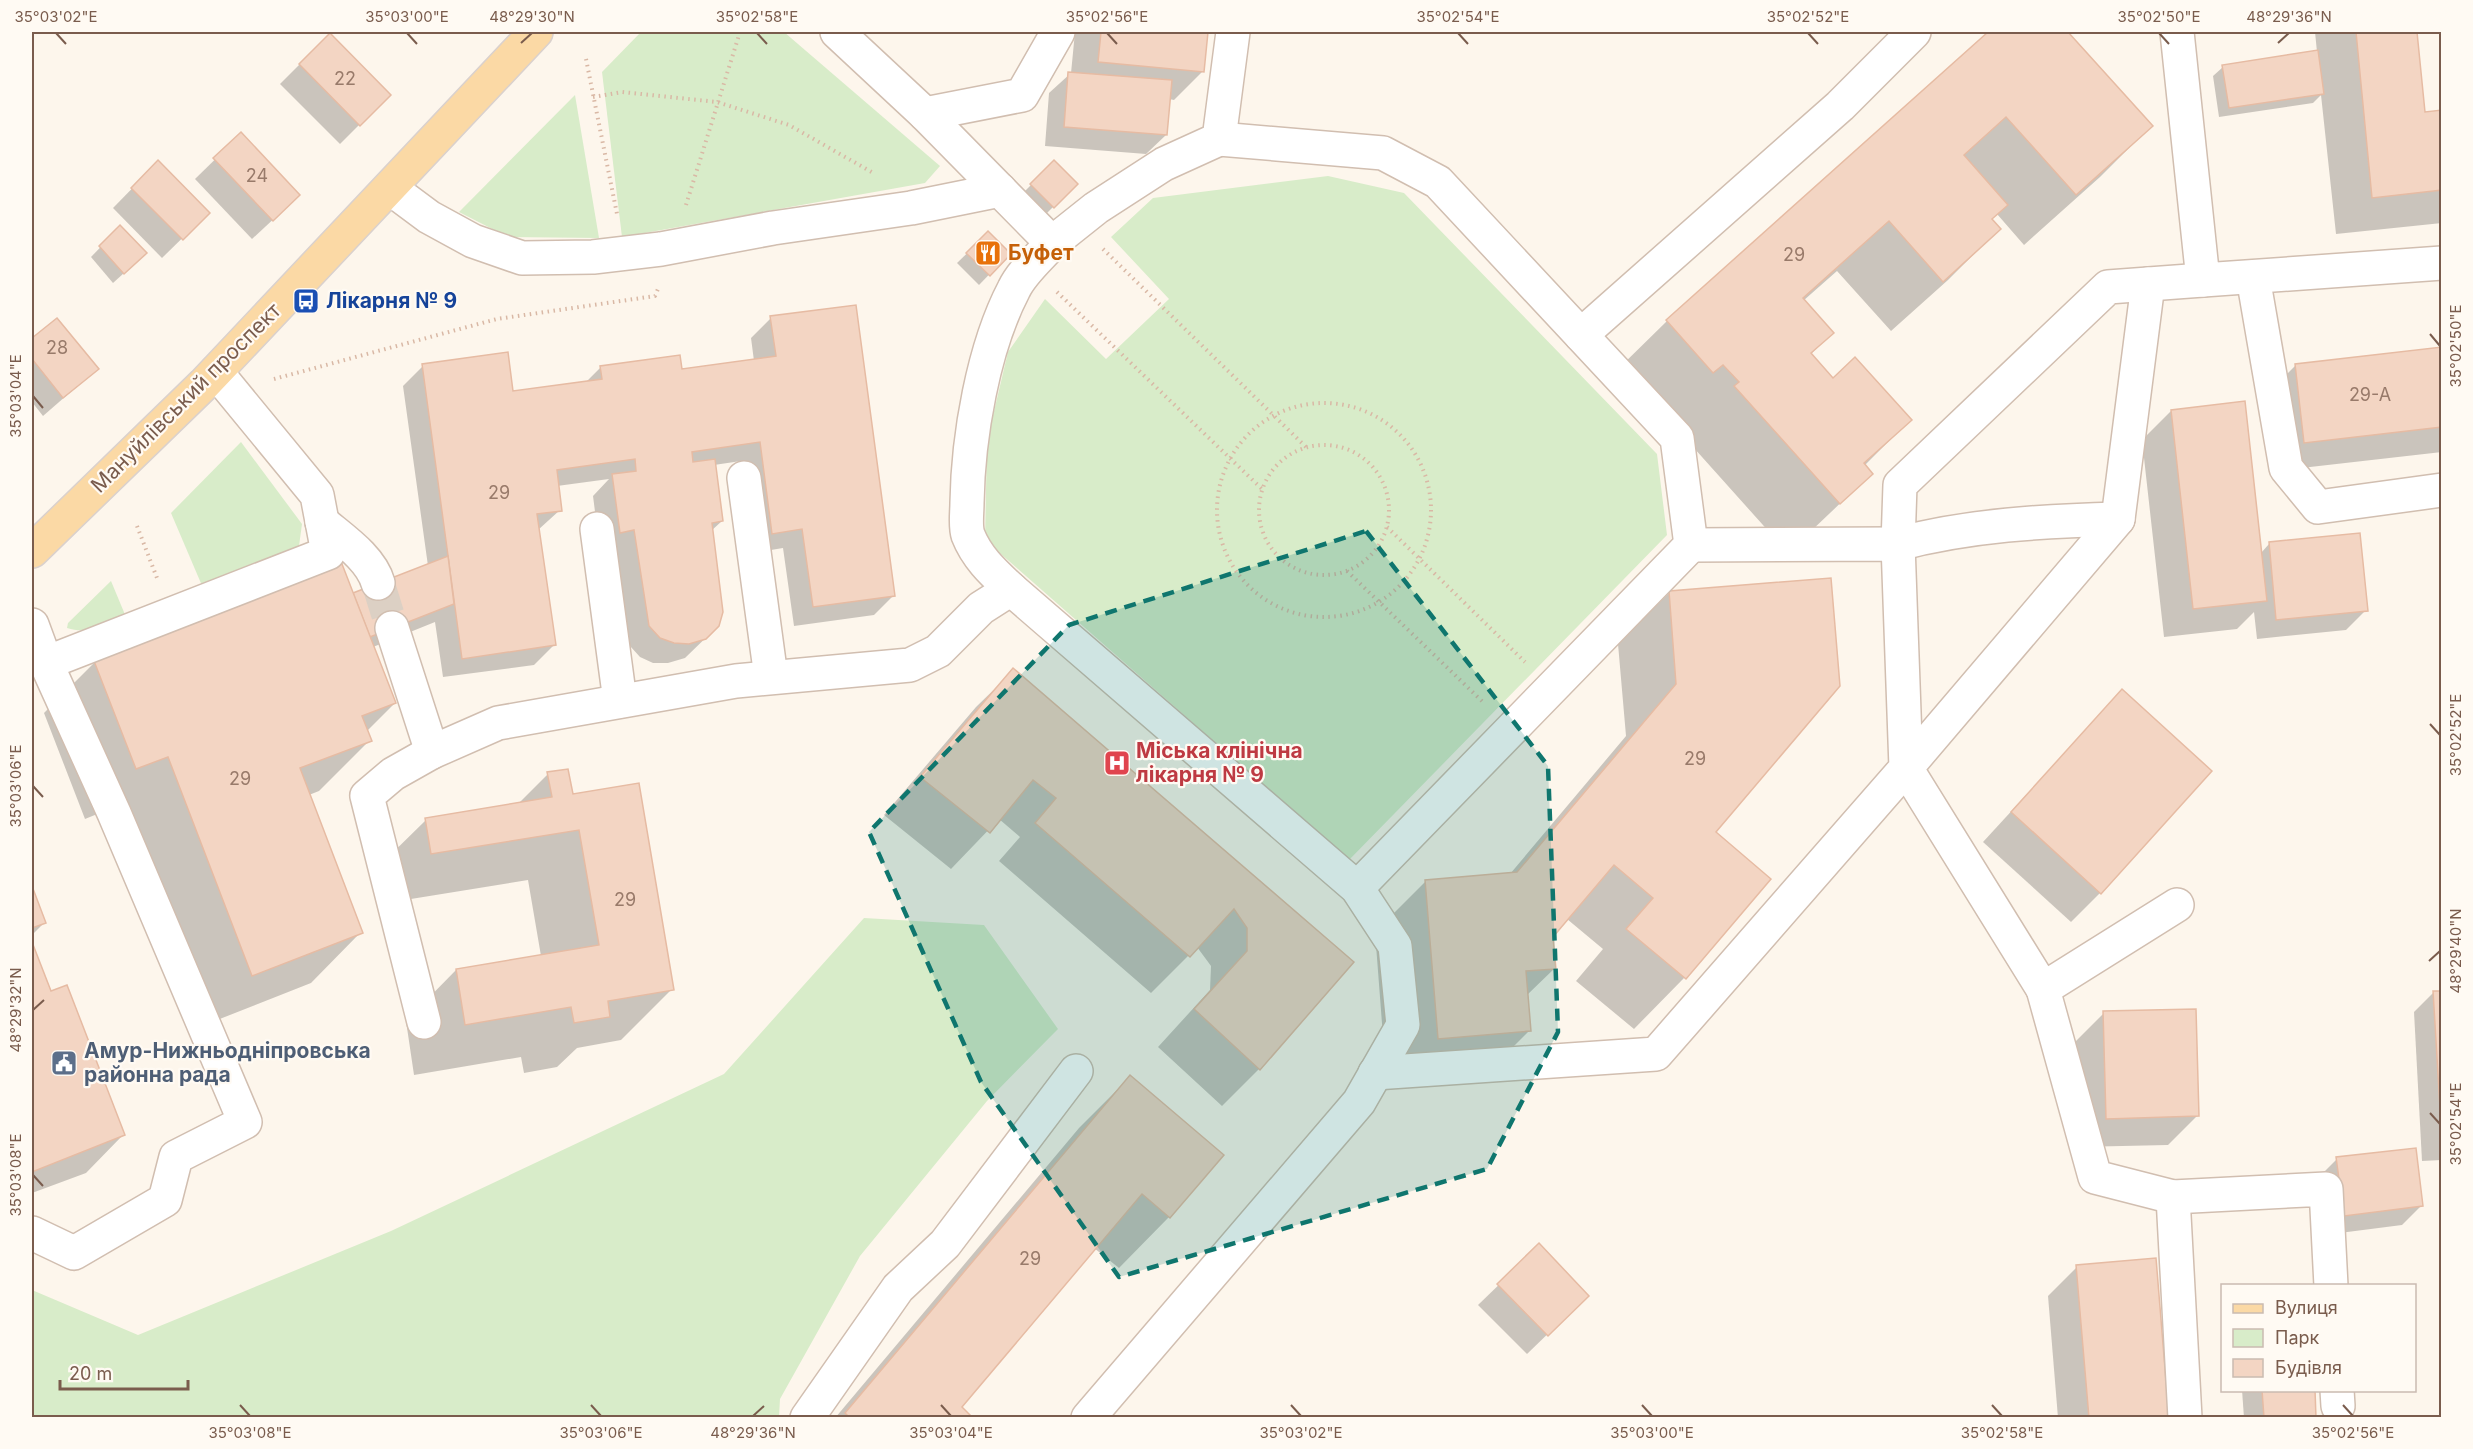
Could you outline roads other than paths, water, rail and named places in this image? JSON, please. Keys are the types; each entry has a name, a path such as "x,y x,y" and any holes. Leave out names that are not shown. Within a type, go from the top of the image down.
{"main road":[{"name":"Мануйлівський проспект","path":"32,551 216,372 536,32"}],"lane":[{"path":"837,32 925,114 1000,190 1065,233"},
{"path":"925,114 1022,95 1058,32"},
{"path":"1219,139 1233,32"},
{"path":"1581,335 1840,106 1914,32"},
{"path":"2177,32 2203,280"},
{"path":"1088,1418 1359,1102 1403,1025 1395,946 1357,888 1011,589 989,568 975,550 967,532 968,478 982,384 998,323 1015,286 1065,233 1096,208 1164,164 1219,139 1383,153 1438,182 1677,438 1691,545"},
{"path":"390,188 429,217 473,241 522,258 593,257 674,246 773,228 914,208 1000,190"},
{"path":"2331,1284 2326,1190 2173,1197 2095,1177 2043,989 1906,768 1898,544 1900,485 2108,287 2442,263"},
{"path":"2253,277 2286,468 2318,507 2442,490"},
{"path":"1375,1073 1656,1054 1906,768 2118,519 2148,284"},
{"path":"46,663 328,553 317,495 216,372"},
{"path":"744,478 771,677"},
{"path":"1357,888 1691,545 1898,544 1941,532 2063,520 2118,519"},
{"path":"322,522 352,546 375,574 378,583"},
{"path":"597,529 620,701"},
{"path":"424,1022 367,796 393,774 432,752 498,723 736,681 910,664 938,651 981,608 1011,589"},
{"path":"32,625 46,663 114,813 246,1122 176,1157 165,1200 74,1253 32,1233"},
{"path":"392,628 432,752"},
{"path":"2043,989 2177,905"},
{"path":"807,1418 898,1288 945,1244 1076,1071"},
{"path":"2173,1197 2186,1418"}],"tunnel":[{"path":"378,583 392,628"}],"place":[{"name":"Буфет","path":"988,253"},
{"name":"Лікарня № 9","path":"306,301"},
{"name":"Міська клінічна лікарня № 9","path":"1117,763"},
{"name":"Амур-Нижньодніпровська районна рада","path":"64,1063"}]}
